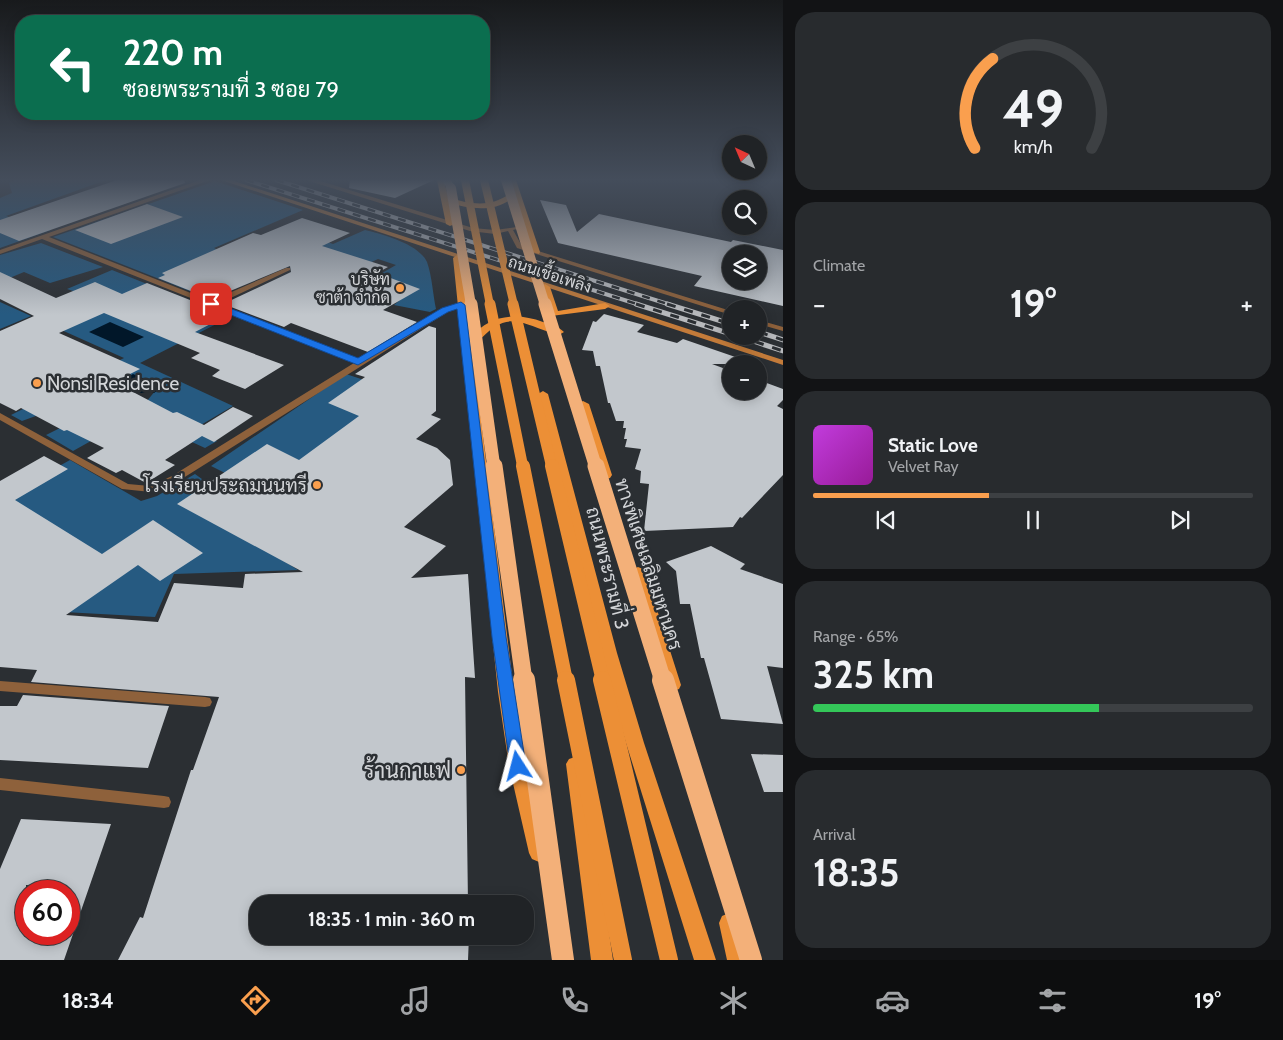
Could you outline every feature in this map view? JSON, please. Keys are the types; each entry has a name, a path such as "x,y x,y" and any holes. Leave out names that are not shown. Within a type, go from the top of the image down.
{"highway":[{"path":"459,225 564,960"},
{"name":"ทางพิเศษเฉลิมมหานคร","path":"520,225 751,960"}],"main road":[{"path":"461,225 623,960"},
{"path":"464,225 513,394 558,653 602,960"},
{"name":"ถนนพระรามที่ 3","path":"497,225 669,960"},
{"name":"ถนนพระรามที่ 3","path":"498,225 609,653 635,744 705,960"},
{"path":"526,225 536,252"},
{"path":"457,258 466,350 508,701 518,766 564,960"},
{"name":"ถนนพระรามที่ 3","path":"545,287 673,686 738,960"},
{"path":"554,314 605,306"},
{"path":"466,350 482,329 505,320 528,318 559,332"}],"street":[{"path":"0,252 77,225"},
{"name":"ถนนเชื้อเพลิง","path":"358,225 783,363"},
{"name":"ถนนเชื้อเพลิง","path":"453,225 472,230 495,232 510,230 524,225"},
{"path":"510,230 519,246 722,310"},
{"path":"42,237 358,362"},
{"path":"211,304 288,269"},
{"path":"0,416 126,486 143,490 176,478 358,362 445,310 461,305"},
{"path":"767,324 783,329"},
{"path":"0,686 205,702"},
{"path":"0,784 164,802"}],"shaded area":[{"path":"0,225 34,225 51,230 0,248"},
{"path":"88,225 268,225 214,248 226,254 234,283 205,297 53,237"},
{"path":"365,230 408,245 423,256 429,267 436,309 430,312 394,305 413,289 377,276 396,265 378,259 363,266 327,277 313,237 333,244"},
{"path":"41,243 103,267 50,283 24,272 0,282 0,255"},
{"path":"112,270 230,317 140,363 233,406 194,429 217,441 205,448 181,437 143,412 73,451 46,435 64,426 146,402 156,390 119,371 80,400 22,421 11,415 124,358 48,324 101,300 67,289"},
{"path":"0,302 31,316 0,329"},
{"path":"110,322 144,337 123,347 89,332"},
{"path":"133,374 150,381 154,387 161,388 154,393 150,391 141,393 120,382"},
{"path":"346,374 388,388 372,411 259,490 211,466"},
{"path":"70,460 141,501 157,496 195,474 213,487 211,514 298,570 174,574 155,617 46,611 0,499"}],"building":[{"path":"0,225 65,225 19,241 0,233"},
{"path":"89,225 162,225 111,244 75,230"},
{"path":"286,225 324,225 350,233 322,246 388,267 379,272 382,273 380,274 420,289 383,310 417,322 368,352 291,323 284,327 223,304 291,272 290,266 211,299 158,278 165,275 162,273 253,233 261,235"},
{"path":"550,225 574,225 577,232 586,225 650,225 731,242 733,240 758,245 722,245 722,290 767,290 767,247 783,250 783,306 767,302 767,300 756,300 694,286 702,276 558,243"},
{"path":"0,272 56,298 95,282 122,294 147,283 228,315 195,332 284,365 245,389 212,376 220,370 191,358 200,353 104,313 59,333 140,369 114,382 173,413 177,412 204,425 233,407 253,416 214,442 202,436 165,460 175,465 146,483 122,470 116,473 87,458 104,448 67,430 64,431 21,408 16,411 0,403 0,331 34,316 0,299"},
{"path":"604,314 644,325 637,332 677,343 683,339 730,355 722,355 722,364 712,364 722,368 722,400 767,400 767,383 783,389 783,400 777,406 783,409 783,475 742,518 740,517 733,527 644,531 649,484 640,483 641,471 635,469 641,449 625,447 627,439 624,439 626,428 623,428 624,421 616,421 610,403 608,403 600,366 596,366 593,351 582,350 593,321 596,322"},
{"path":"429,326 436,328 436,411 431,415 441,419 416,439 437,448 450,460 453,485 404,527 446,546 411,578 468,574 475,678 465,677 468,895 249,895 249,945 469,945 468,960 118,960 140,917 143,918 191,770 193,770 219,697 31,682 37,670 0,667 0,481 44,456 68,469 15,500 102,554 153,520 203,553 160,581 138,565 66,615 158,622 174,583 243,588 245,574 303,572 177,504 267,444 299,460 359,416 328,403 365,377 355,374"},
{"path":"711,546 745,564 740,569 783,584 783,668 767,666 783,724 721,719 704,658 701,658 690,604 680,604 676,571 666,562"},
{"path":"23,695 169,706 148,768 0,760 0,706 17,706"},
{"path":"751,754 783,755 783,792 764,792"},
{"path":"21,819 111,824 80,914 80,880 15,880 15,945 69,945 64,960 0,960 0,869"}],"railway":[{"path":"387,225 640,305"},
{"path":"418,225 671,305"},
{"path":"636,304 722,331"},
{"path":"667,304 722,321"},
{"path":"767,335 783,340"},
{"path":"765,345 783,351"}],"place":[{"name":"บริษัท ซาต้า จำกัด","path":"400,288"},
{"name":"Nonsi Residence","path":"37,383"},
{"name":"โรงเรียนประถมนนทรี","path":"317,485"},
{"name":"ร้านกาแฟ","path":"461,770"}],"route":[{"path":"211,304 358,362 445,310 461,305 499,637 518,766"}]}
